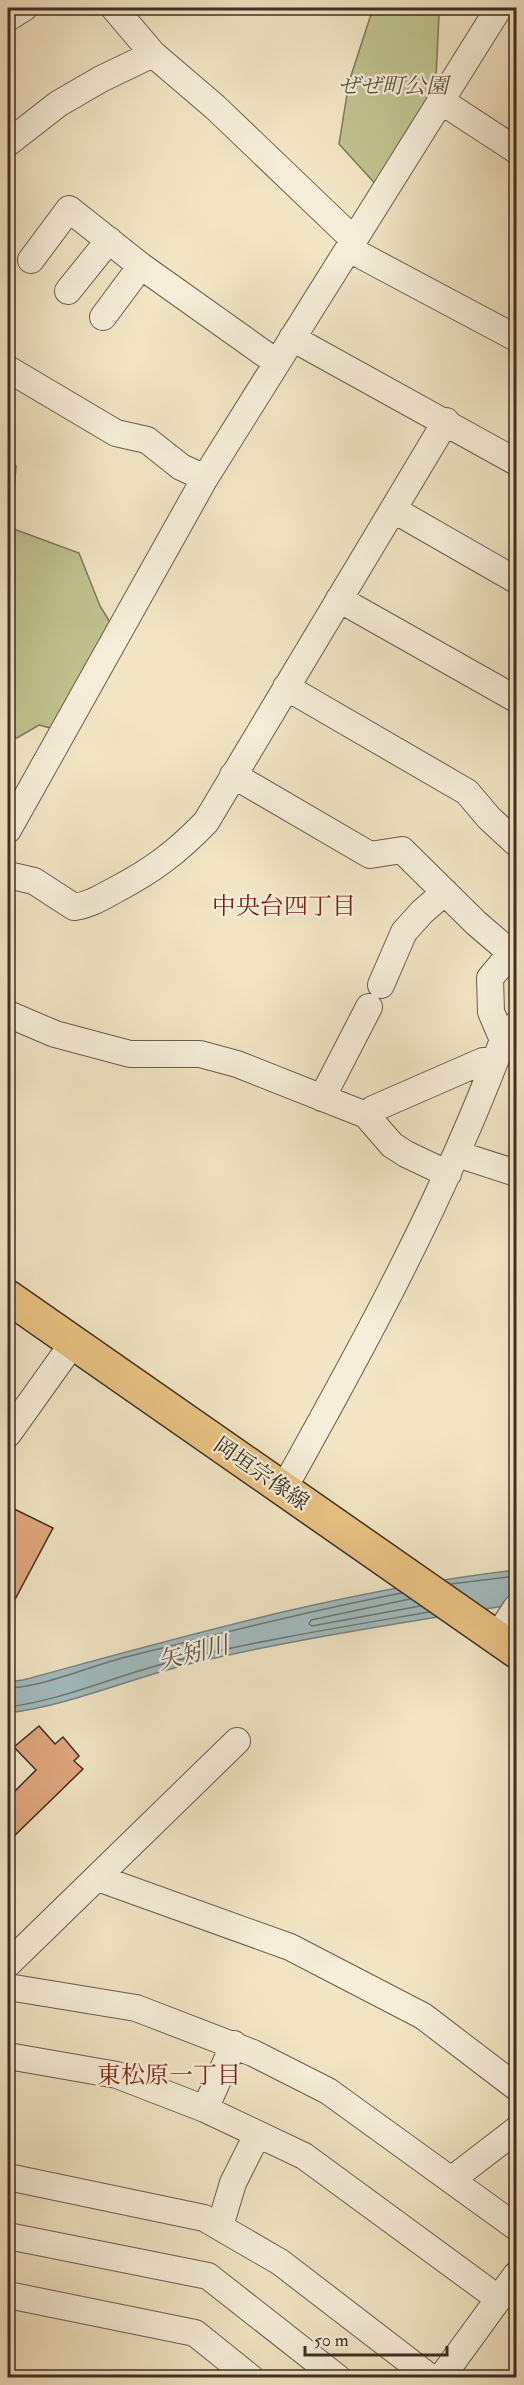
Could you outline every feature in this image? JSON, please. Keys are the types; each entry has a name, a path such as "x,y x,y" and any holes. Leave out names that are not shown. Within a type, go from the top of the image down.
{"main road":[{"name":"岡垣宗像線","path":"8,1297 507,1644"}],"street":[{"path":"8,18 24,8"},
{"path":"114,8 153,54 215,107 352,244 516,338"},
{"path":"8,830 205,478 441,101 491,10"},
{"path":"8,143 58,104 101,79 153,54"},
{"path":"441,101 516,150"},
{"path":"31,260 69,209 141,266 276,362"},
{"path":"68,291 109,240"},
{"path":"103,317 141,266"},
{"path":"292,338 446,421 516,462"},
{"path":"8,369 116,433 147,440 181,467 205,478"},
{"path":"8,875 34,881 74,907 87,905 150,871 183,845 206,822 446,421"},
{"path":"394,510 516,580"},
{"path":"339,599 516,699"},
{"path":"286,687 467,792 489,818 516,843"},
{"path":"233,776 370,855 402,850 476,923 514,950 490,978 489,986 491,1012 505,1042 452,1164 372,1330 284,1488"},
{"path":"322,1098 375,996 404,932 445,892"},
{"path":"8,1014 55,1034 130,1054 200,1054 237,1064 366,1115 392,1144 406,1154 452,1164 516,1173"},
{"path":"366,1115 373,1108 483,1061 505,1042"},
{"path":"8,1434 73,1343"},
{"path":"507,1644 516,1608"},
{"path":"8,1964 237,1741"},
{"path":"98,1878 290,1947 423,2016 516,2087"},
{"path":"8,1987 136,2008 234,2044 328,2091 516,2227"},
{"path":"205,2109 234,2044"},
{"path":"8,2056 117,2076 205,2109 304,2156 499,2299"},
{"path":"451,2180 516,2130"},
{"path":"220,2226 233,2184 257,2135"},
{"path":"8,2177 204,2218 280,2262 431,2378"},
{"path":"8,2236 208,2277 338,2378"},
{"path":"441,2378 516,2275"},
{"path":"8,2295 195,2333 251,2378"}],"green space":[{"name":"ぜぜ町公園","path":"373,8 430,8 439,15 435,98 380,189 339,144 349,82"},
{"path":"8,458 16,466 11,528 79,553 100,606 110,622 58,730 39,725 17,738 8,735"}],"water":[{"name":"矢矧川","path":"516,1570 516,1604 233,1654 170,1669 78,1698 8,1713 8,1682 329,1602 454,1578"}],"building":[{"path":"8,1506 53,1528 13,1603 8,1604"},
{"path":"39,1726 55,1744 63,1737 79,1756 74,1761 83,1769 8,1842 8,1798 36,1770 14,1747"}],"district":[{"name":"中央台四丁目","path":"284,906"},
{"name":"東松原一丁目","path":"169,2075"}]}
